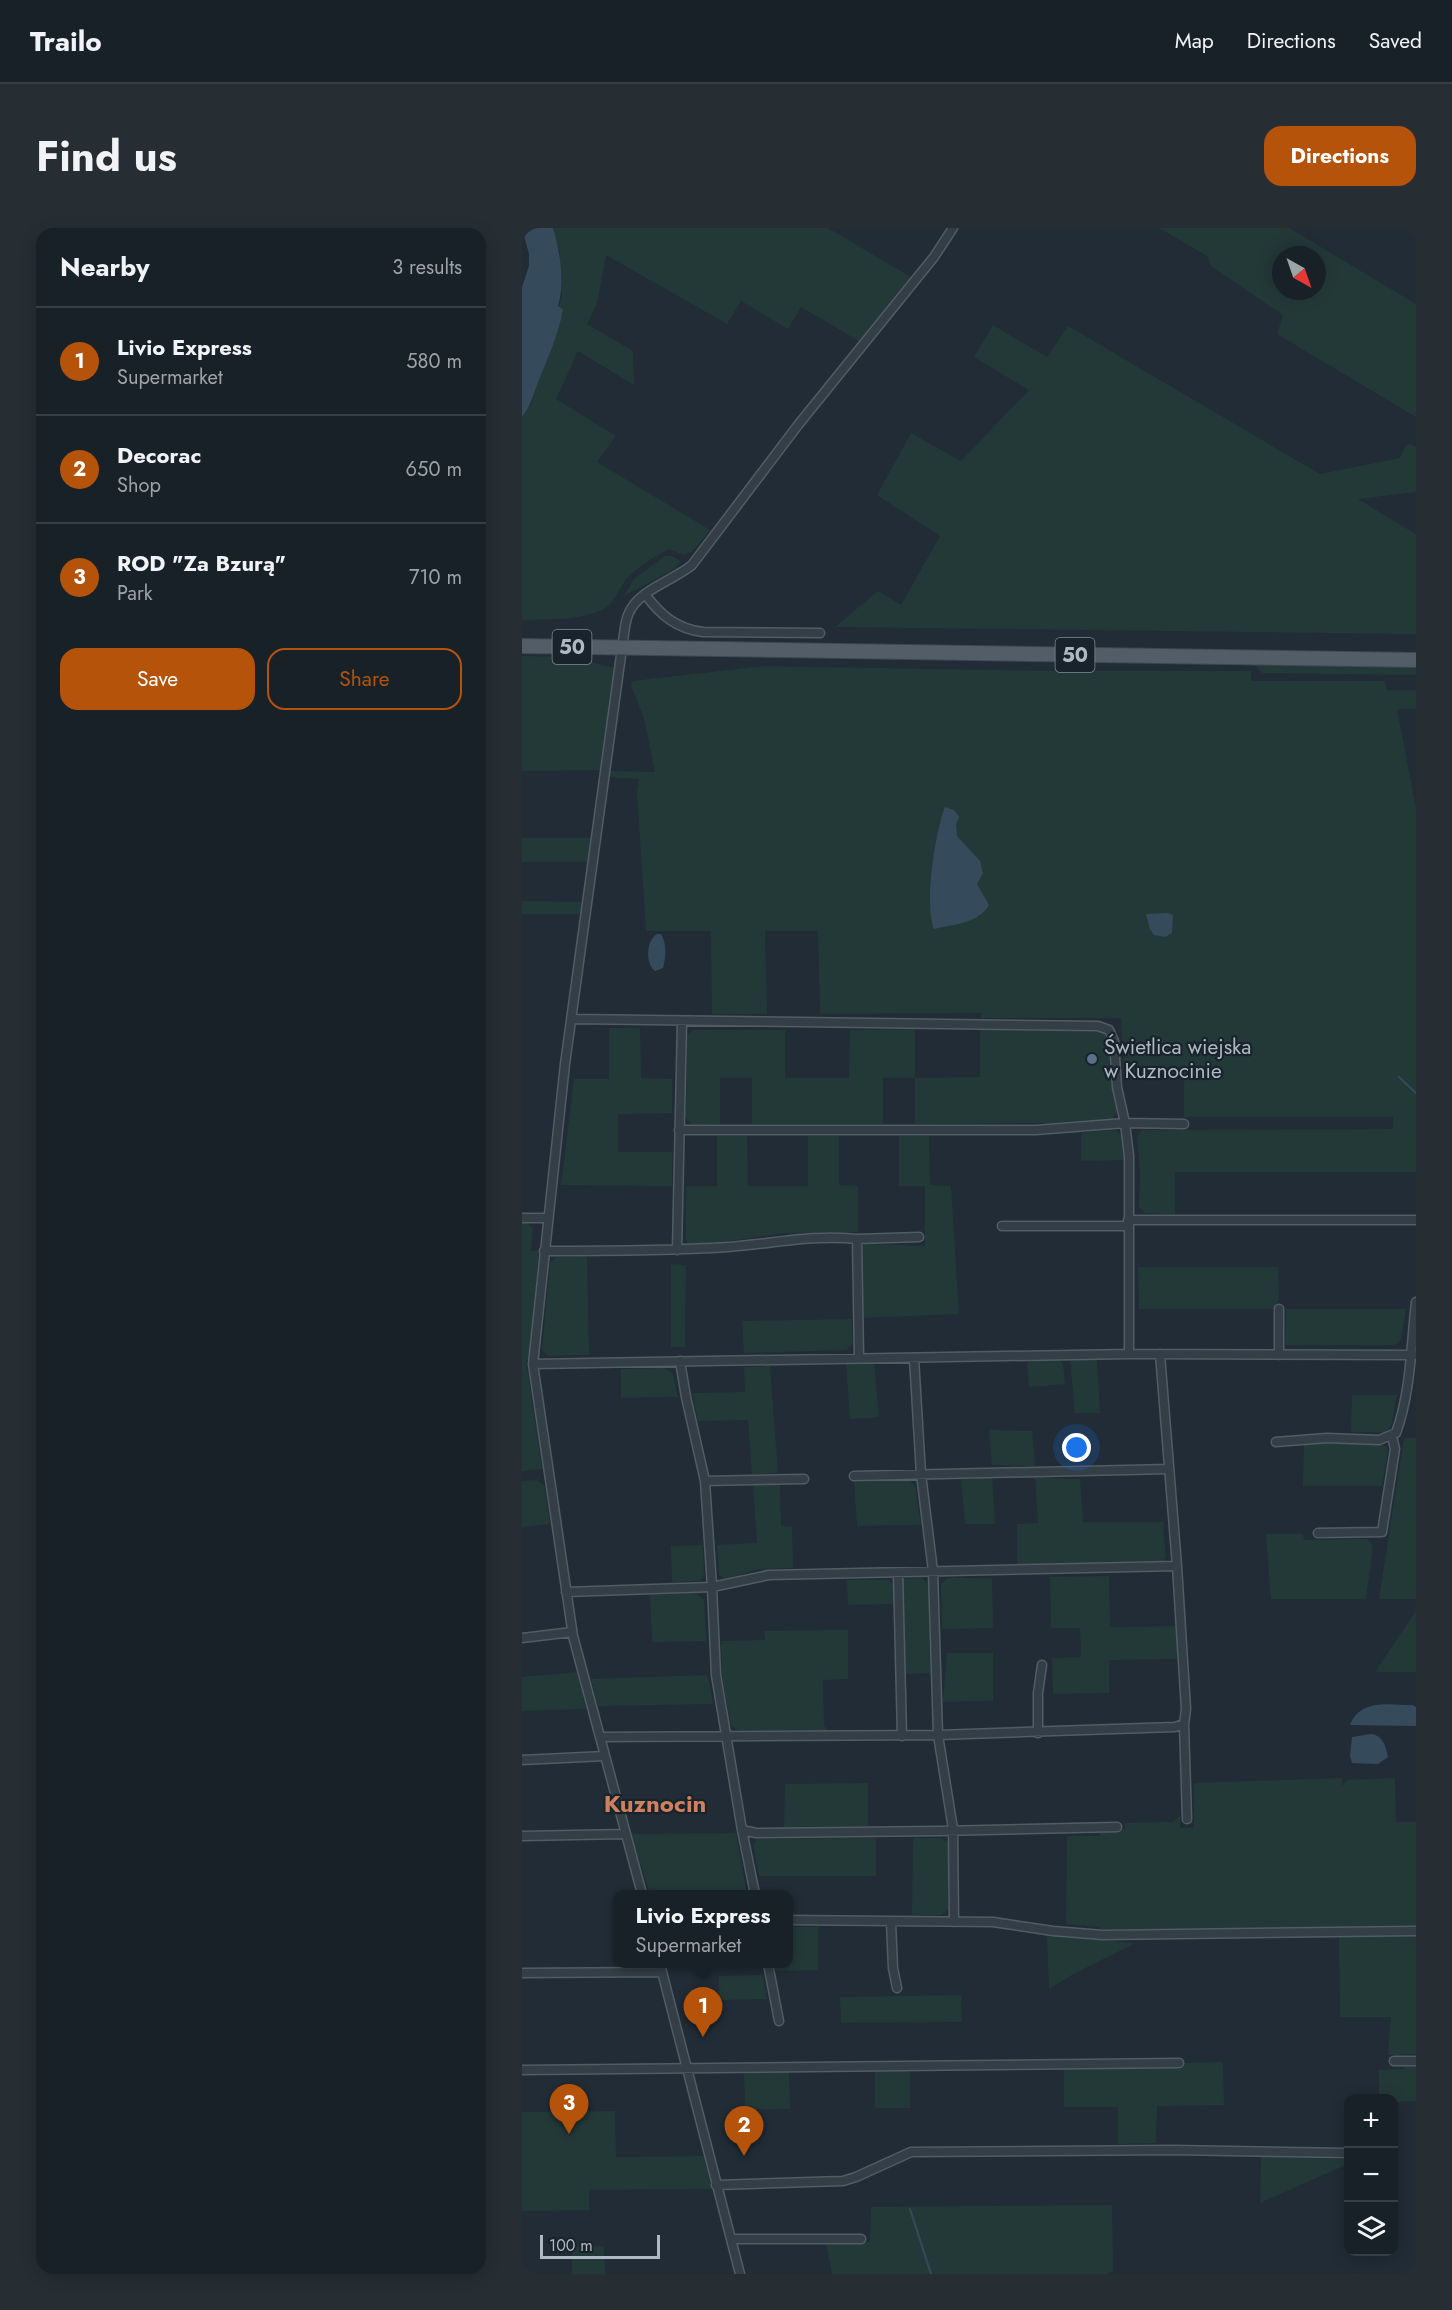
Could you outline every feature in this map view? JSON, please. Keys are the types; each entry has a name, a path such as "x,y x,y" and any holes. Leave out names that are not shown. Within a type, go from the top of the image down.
{"main road":[{"name":"50","path":"522,646 1416,660"}],"street":[{"path":"641,1890 572,1632 533,1364 544,1251 604,763 628,615 634,604 645,594 681,574 692,564 798,425 934,256 953,228"},
{"path":"645,594 662,614 678,626 689,630 820,633"},
{"path":"572,1019 1098,1026 1109,1030 1114,1041 1117,1087 1129,1156 1129,1354"},
{"path":"677,1250 682,1021"},
{"path":"679,1130 1036,1130 1125,1124 1184,1124"},
{"path":"522,1218 548,1218"},
{"path":"1002,1226 1416,1220"},
{"path":"544,1251 677,1250 738,1246 792,1239 919,1237"},
{"path":"857,1239 859,1357"},
{"path":"1276,1442 1327,1438 1379,1440 1396,1433 1401,1421 1413,1355 1416,1302"},
{"path":"1278,1355 1280,1309"},
{"path":"533,1364 1129,1354 1413,1355"},
{"path":"1160,1354 1186,1709 1184,1724 1187,1819"},
{"path":"914,1358 921,1474 933,1571 938,1735 953,1829 954,1922"},
{"path":"680,1361 705,1481 716,1675 754,1890"},
{"path":"1318,1533 1382,1532 1395,1449 1392,1436"},
{"path":"854,1476 1169,1469"},
{"path":"705,1481 804,1479"},
{"path":"566,1593 712,1587 769,1575 1177,1566"},
{"path":"898,1573 902,1736"},
{"path":"522,1638 572,1632"},
{"path":"1038,1733 1038,1693 1042,1665"},
{"path":"600,1737 1038,1733 1175,1727 1184,1724"},
{"path":"522,1760 605,1756"},
{"path":"742,1830 756,1833 1118,1827"},
{"path":"522,1836 626,1834"},
{"path":"793,1920 1010,1923 1053,1931 1103,1935 1416,1931"},
{"path":"891,1922 893,1968 897,1988"},
{"path":"522,1973 661,1968 740,2274"},
{"path":"769,1968 779,2021"},
{"path":"1394,2061 1416,2061"},
{"path":"522,2070 1179,2063"},
{"path":"716,2185 843,2181 910,2152 1173,2150 1344,2153"},
{"path":"731,2239 861,2239"}],"green space":[{"path":"553,228 828,228 911,277 860,342 801,307 788,329 741,301 727,324 606,255 597,304 587,324 633,351 634,385 578,351 556,399 616,436 597,462 710,530 692,552 684,555 669,549 642,565 627,578 609,605 597,612 565,618 522,620 522,417 531,404 562,295 560,252"},
{"path":"1159,228 1289,228 1319,246 1272,246 1272,300 1326,300 1326,250 1416,304 1416,417 1277,334 1283,315 1211,266 1207,256"},
{"path":"993,325 1047,357 1068,326 1320,474 1400,458 1405,447 1410,444 1416,447 1416,492 1358,499 1416,534 1416,634 835,627 878,591 901,605 940,536 877,495 911,433 961,461 1029,390 974,357"},
{"path":"665,556 681,561 676,568 624,596 634,579"},
{"path":"522,656 577,657 615,668 600,770 522,771"},
{"path":"1254,664 1416,667 1416,675 1262,673"},
{"path":"764,666 1045,671 1251,671 1251,681 1385,681 1387,690 1416,690 1416,709 1397,709 1416,808 1416,1172 1175,1172 1175,1214 1145,1213 1139,1207 1140,1172 1137,1136 1142,1130 1393,1129 1393,1117 1184,1117 1184,1075 1124,1075 1121,1018 981,1018 981,1013 820,1014 818,931 765,931 767,1014 712,1014 711,931 646,931 637,792 639,779 607,777 608,771 655,772 644,718 631,686 632,681"},
{"path":"522,838 591,838 587,862 522,862"},
{"path":"522,901 582,902 581,914 522,914"},
{"path":"609,1028 640,1028 641,1078 672,1079 672,1113 618,1114 618,1152 672,1152 672,1186 561,1185 574,1079 609,1079"},
{"path":"915,1029 915,1078 883,1078 883,1124 752,1124 752,1078 720,1078 720,1124 692,1125 686,1118 687,1035 693,1030 785,1030 785,1078 849,1078 850,1030"},
{"path":"980,1029 1102,1030 1108,1035 1110,1077 1117,1112 1112,1119 1050,1123 915,1124 915,1078 980,1077"},
{"path":"1115,1130 1123,1136 1124,1160 1081,1161 1081,1133"},
{"path":"717,1136 747,1136 748,1186 808,1186 808,1136 839,1136 839,1185 858,1186 858,1232 786,1233 691,1246 686,1240 686,1186 717,1186"},
{"path":"899,1136 929,1136 930,1185 951,1186 959,1314 864,1318 861,1248 865,1244 925,1246 925,1186 899,1186"},
{"path":"522,1223 527,1223 533,1229 531,1251 539,1251 529,1359 526,1360 542,1469 522,1471"},
{"path":"556,1257 587,1257 589,1355 548,1356 542,1350 550,1263"},
{"path":"671,1264 686,1265 685,1347 671,1347"},
{"path":"1138,1267 1278,1267 1279,1299 1274,1309 1139,1309"},
{"path":"1286,1309 1406,1309 1401,1339 1395,1345 1285,1345"},
{"path":"852,1319 853,1343 846,1350 744,1353 742,1321"},
{"path":"1030,1360 1059,1360 1063,1364 1065,1384 1029,1387 1027,1364"},
{"path":"1070,1360 1097,1360 1100,1413 1075,1413"},
{"path":"874,1363 879,1417 850,1419 846,1364"},
{"path":"770,1366 778,1473 752,1474 748,1420 698,1421 692,1393 745,1392 744,1367"},
{"path":"665,1368 673,1374 678,1397 621,1398 621,1369"},
{"path":"1352,1395 1397,1395 1391,1426 1385,1432 1351,1432"},
{"path":"989,1430 1032,1431 1035,1466 992,1465"},
{"path":"1404,1438 1416,1438 1416,1599 1379,1599"},
{"path":"1382,1443 1388,1450 1382,1486 1303,1486 1304,1444"},
{"path":"992,1477 995,1524 965,1524 961,1478"},
{"path":"1035,1478 1080,1479 1083,1522 1163,1522 1166,1557 1161,1564 1017,1565 1017,1524 1038,1523"},
{"path":"908,1479 915,1486 921,1525 857,1526 854,1482"},
{"path":"536,1480 544,1485 550,1524 522,1527 522,1481"},
{"path":"753,1485 780,1485 781,1526 792,1527 793,1568 759,1569 725,1579 719,1575 717,1545 757,1543"},
{"path":"1266,1534 1303,1534 1304,1540 1367,1539 1373,1545 1366,1599 1271,1599"},
{"path":"703,1545 704,1576 699,1581 672,1582 671,1546"},
{"path":"1109,1576 1110,1627 1178,1626 1180,1659 1109,1660 1109,1693 1053,1694 1052,1658 1081,1657 1080,1628 1051,1628 1050,1577"},
{"path":"922,1578 929,1584 930,1673 904,1674 903,1579"},
{"path":"947,1578 992,1578 993,1628 942,1629 941,1584"},
{"path":"847,1580 888,1580 895,1585 896,1604 848,1605"},
{"path":"696,1593 704,1600 706,1641 652,1642 650,1595"},
{"path":"1416,1611 1416,1672 1375,1672"},
{"path":"848,1630 848,1679 823,1680 824,1726 828,1730 738,1730 731,1725 722,1675 721,1641 765,1640 764,1631"},
{"path":"947,1653 993,1653 993,1701 943,1702"},
{"path":"577,1672 586,1709 522,1711 522,1677"},
{"path":"708,1675 713,1704 598,1706 591,1679"},
{"path":"1342,1778 1342,1786 1347,1780 1395,1778 1396,1822 1416,1822 1416,1928 1100,1932 1099,1927 1066,1924 1067,1836 1100,1836 1100,1830 1125,1829 1125,1823 1173,1822 1180,1816 1180,1828 1194,1828 1194,1783"},
{"path":"868,1783 868,1826 784,1827 785,1784"},
{"path":"736,1833 746,1890 649,1890 631,1834"},
{"path":"876,1838 876,1876 759,1876 753,1845 757,1839"},
{"path":"913,1838 942,1838 948,1843 948,1910 941,1915 912,1915"},
{"path":"793,1927 818,1927 818,1970 776,1971 776,1968 793,1968"},
{"path":"1339,1935 1416,1935 1416,2054 1388,2055 1391,2017 1340,2017"},
{"path":"1047,1936 1135,1943 1075,1973 1049,1989"},
{"path":"763,1975 767,1999 719,2000 719,1976"},
{"path":"961,1995 962,2022 841,2023 840,1997"},
{"path":"1223,2062 1224,2105 1157,2106 1156,2143 1118,2144 1118,2107 1064,2107 1064,2069 1182,2068 1183,2063"},
{"path":"1405,2066 1416,2066 1416,2101 1398,2102 1398,2094 1379,2094 1379,2070 1402,2069"},
{"path":"910,2070 910,2108 875,2108 875,2071"},
{"path":"744,2072 789,2072 790,2109 745,2110"},
{"path":"615,2111 616,2157 704,2156 712,2189 589,2190 589,2210 522,2211 522,2112"},
{"path":"1261,2157 1344,2159 1344,2166 1260,2203"},
{"path":"1112,2205 1113,2271 1106,2274 832,2274 826,2243 870,2242 871,2207"},
{"path":"604,2246 605,2274 572,2274 572,2247"}],"water":[{"path":"522,228 553,228 561,267 558,306 563,310 530,405 522,417 522,287 529,266 529,254"},
{"path":"945,807 954,810 959,817 956,824 957,836 980,861 983,873 977,884 989,905 979,916 934,929 931,918 930,886 938,833"},
{"path":"1168,913 1173,915 1172,933 1165,937 1154,935 1146,914"},
{"path":"661,934 663,938 665,955 663,968 655,971 648,958 648,952 653,937"},
{"path":"1385,1704 1416,1707 1416,1726 1350,1725 1361,1710 1368,1707"},
{"path":"1371,1734 1381,1739 1388,1757 1378,1764 1352,1763 1350,1756 1352,1737"}],"waterway":[{"path":"1399,1077 1416,1093"},
{"path":"910,2209 931,2274"}],"place":[{"name":"Świetlica wiejska w Kuznocinie","path":"1092,1059"},
{"name":"Livio Express","path":"703,2037"},
{"name":"ROD \"Za Bzurą\"","path":"569,2134"},
{"name":"Decorac","path":"744,2156"}],"district":[{"name":"Kuznocin","path":"655,1804"}]}
